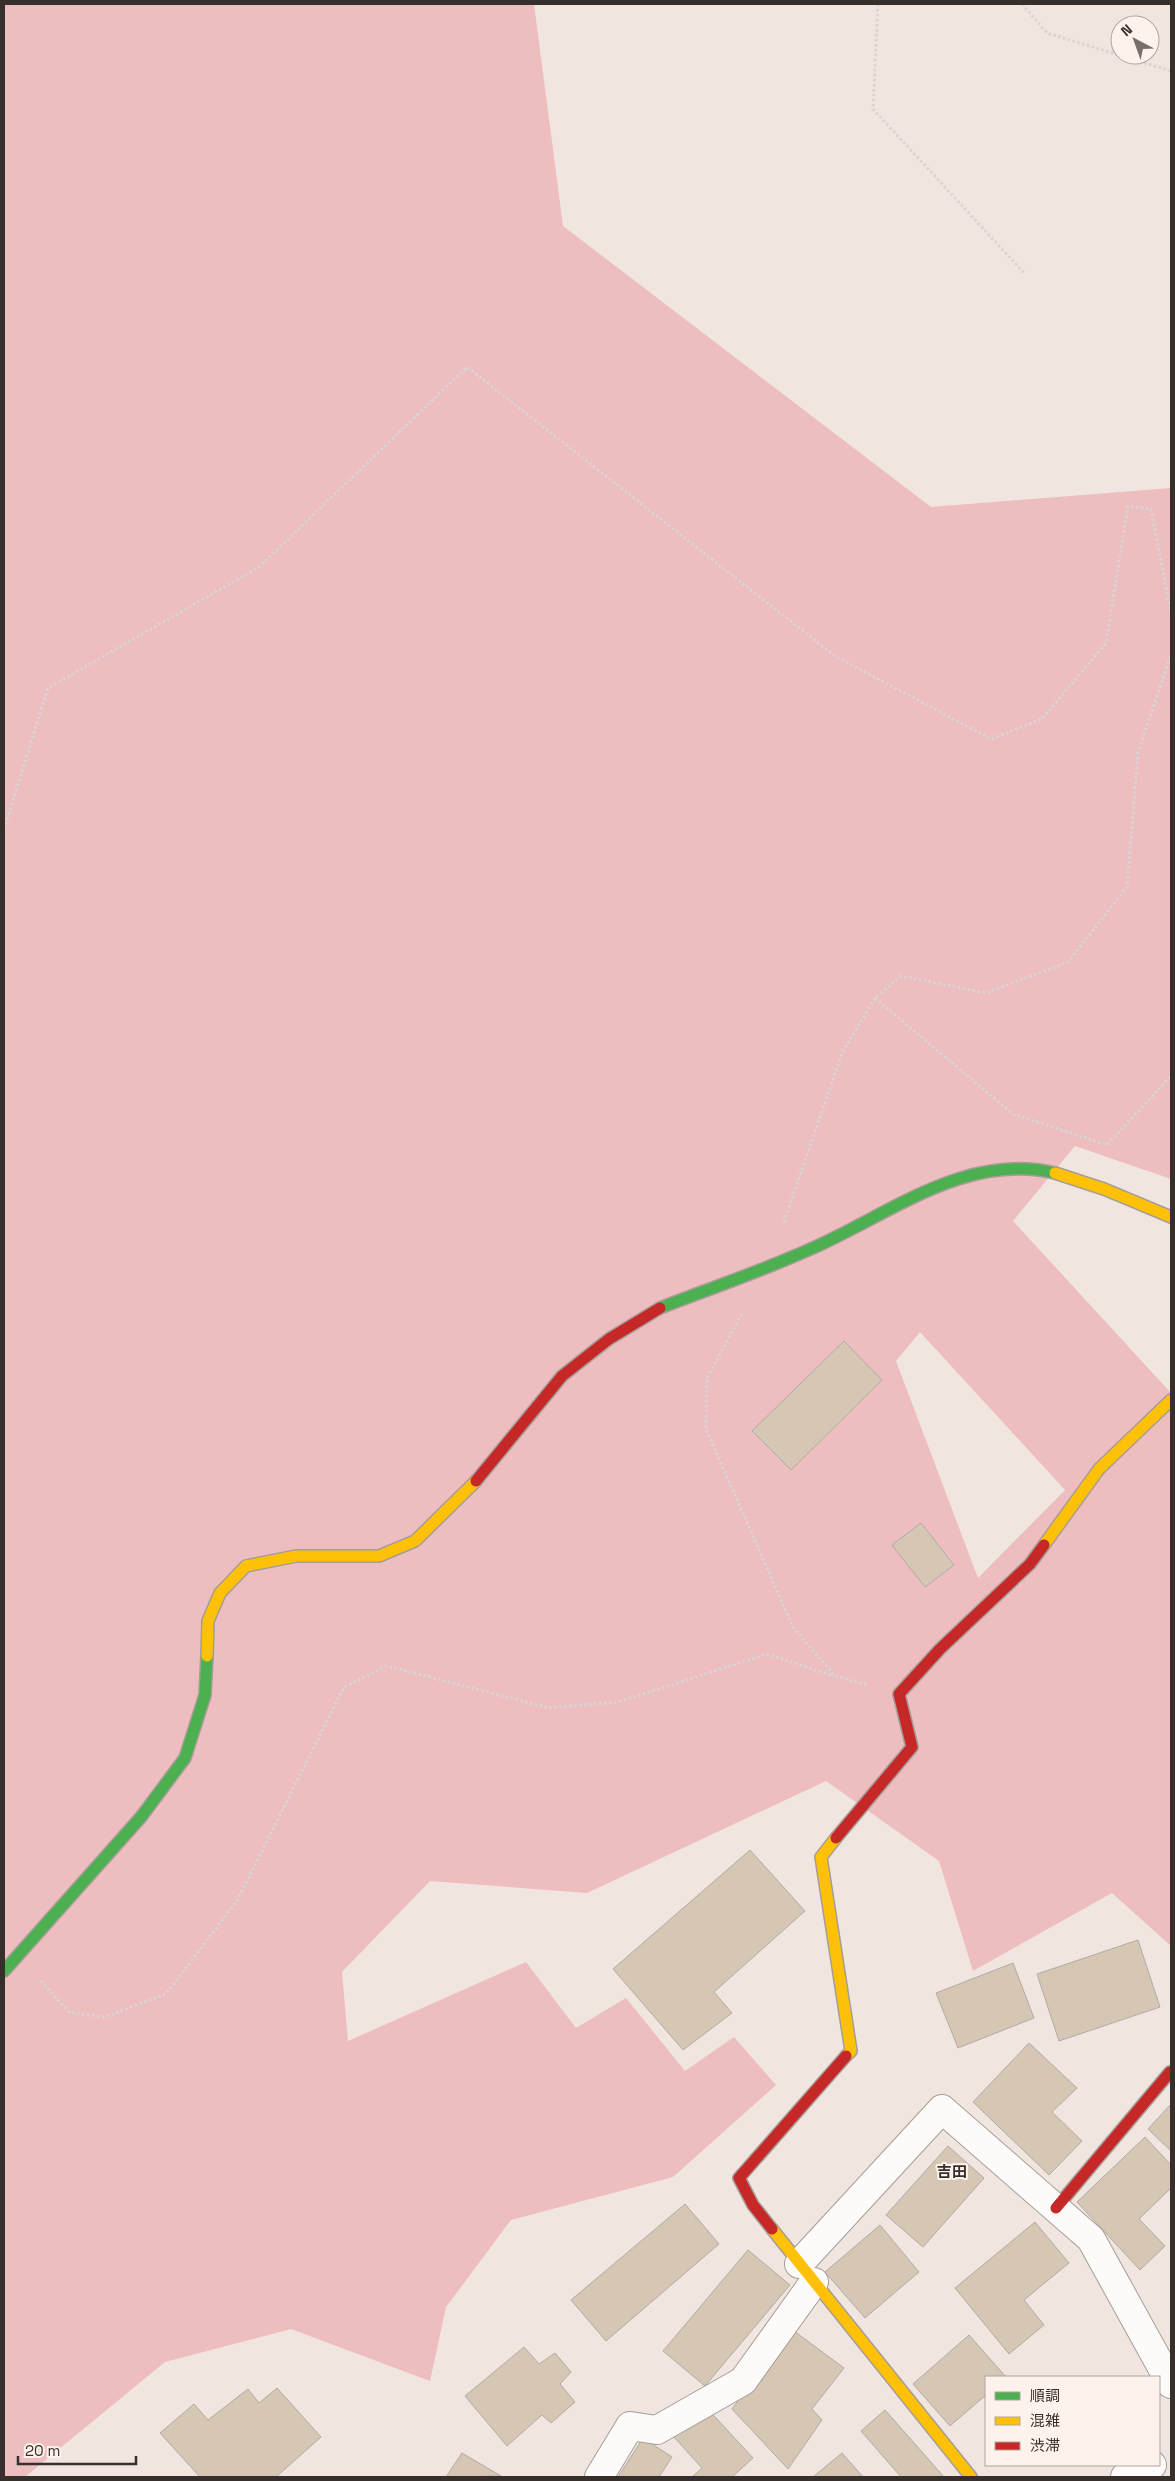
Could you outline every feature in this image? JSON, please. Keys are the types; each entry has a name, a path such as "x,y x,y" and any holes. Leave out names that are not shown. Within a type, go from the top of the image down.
{"street":[{"path":"4,1971 17,1954 141,1818 185,1758 205,1696 208,1621 220,1593 246,1566 296,1556 379,1556 415,1541 467,1492 562,1376 609,1339 655,1310 816,1248 840,1232 947,1181 988,1169 1033,1168 1071,1176 1171,1217"},
{"path":"971,2477 752,2205 740,2178 851,2051 821,1857 912,1747 899,1694 940,1649 1030,1564 1100,1470 1171,1400"},
{"path":"1056,2208 1170,2072"},
{"path":"599,2477 630,2426 657,2430 742,2381 807,2273 942,2109 1091,2239 1171,2384"},
{"path":"1126,2477 1150,2466"}],"path":[{"path":"878,4 872,109 1025,274"},
{"path":"1022,4 1047,33 1171,71"},
{"path":"4,829 48,688 259,567 467,367 835,656 991,739 1042,718 1106,643 1128,506 1152,509 1171,613"},
{"path":"875,998 1013,1114 1106,1145 1171,1076"},
{"path":"17,1954 69,2012 104,2016 166,1994 237,1901 344,1687 387,1666 549,1708 618,1702 767,1654 835,1676"}],"shaded area":[{"path":"4,4 534,4 563,226 931,507 1171,488 1171,1179 1075,1146 1013,1221 1171,1393 1171,1946 1112,1893 973,1971 939,1861 826,1781 587,1893 430,1881 342,1972 348,2041 526,1962 576,2028 626,1998 685,2071 734,2037 776,2085 673,2177 511,2220 446,2307 430,2381 291,2329 165,2362 25,2477 4,2477","holes":["920,1332 1065,1490 978,1578 896,1361"]}],"building":[{"path":"844,1341 882,1380 791,1470 752,1431"},
{"path":"921,1523 954,1565 925,1587 892,1545"},
{"path":"750,1850 805,1911 714,1992 732,2013 683,2050 613,1969"},
{"path":"1138,1940 1160,2007 1059,2041 1037,1974"},
{"path":"1013,1963 1034,2018 958,2048 936,1993"},
{"path":"1029,2043 1077,2088 1052,2112 1082,2141 1049,2175 973,2102"},
{"path":"1171,2104 1171,2151 1148,2129"},
{"path":"1145,2137 1171,2165 1171,2188 1139,2219 1165,2246 1140,2270 1077,2202"},
{"path":"948,2146 984,2178 923,2247 886,2215"},
{"path":"685,2204 719,2244 606,2341 571,2300"},
{"path":"1035,2222 1069,2263 1024,2300 1044,2325 1009,2354 955,2288"},
{"path":"880,2225 919,2272 865,2318 825,2272"},
{"path":"748,2250 790,2285 705,2386 663,2351"},
{"path":"790,2328 844,2368 812,2409 822,2420 788,2469 732,2409"},
{"path":"969,2335 1005,2376 985,2376 985,2396 950,2426 913,2384"},
{"path":"524,2347 539,2364 555,2353 571,2372 560,2384 575,2402 551,2423 542,2415 507,2446 465,2396"},
{"path":"277,2388 321,2437 276,2477 200,2477 160,2433 194,2404 208,2420 248,2389 259,2403"},
{"path":"704,2405 753,2458 732,2477 692,2477 702,2468 672,2435"},
{"path":"885,2410 944,2477 901,2477 861,2431"},
{"path":"643,2438 672,2457 659,2477 618,2477"},
{"path":"462,2453 501,2476 446,2477"},
{"path":"842,2453 863,2477 813,2477"}],"traffic: fast":[{"path":"660,1308 815,1247 930,1189 960,1178 991,1171 1023,1169 1055,1173"},
{"path":"4,1971 141,1817 185,1758 205,1695 207,1656"}],"traffic: slow":[{"path":"1055,1173 1104,1189 1171,1217"},
{"path":"1044,1545 1099,1469 1171,1400"},
{"path":"207,1656 208,1621 220,1593 246,1566 296,1556 379,1556 415,1541 476,1481"},
{"path":"836,1838 821,1857 851,2051 846,2056"},
{"path":"772,2229 971,2477"}],"traffic: jam":[{"path":"476,1481 562,1376 609,1339 660,1308"},
{"path":"836,1838 912,1747 899,1694 940,1649 1030,1564 1044,1545"},
{"path":"772,2229 753,2205 739,2178 846,2056"},
{"path":"1056,2208 1170,2072"}],"district":[{"name":"吉田","path":"952,2172"}]}
